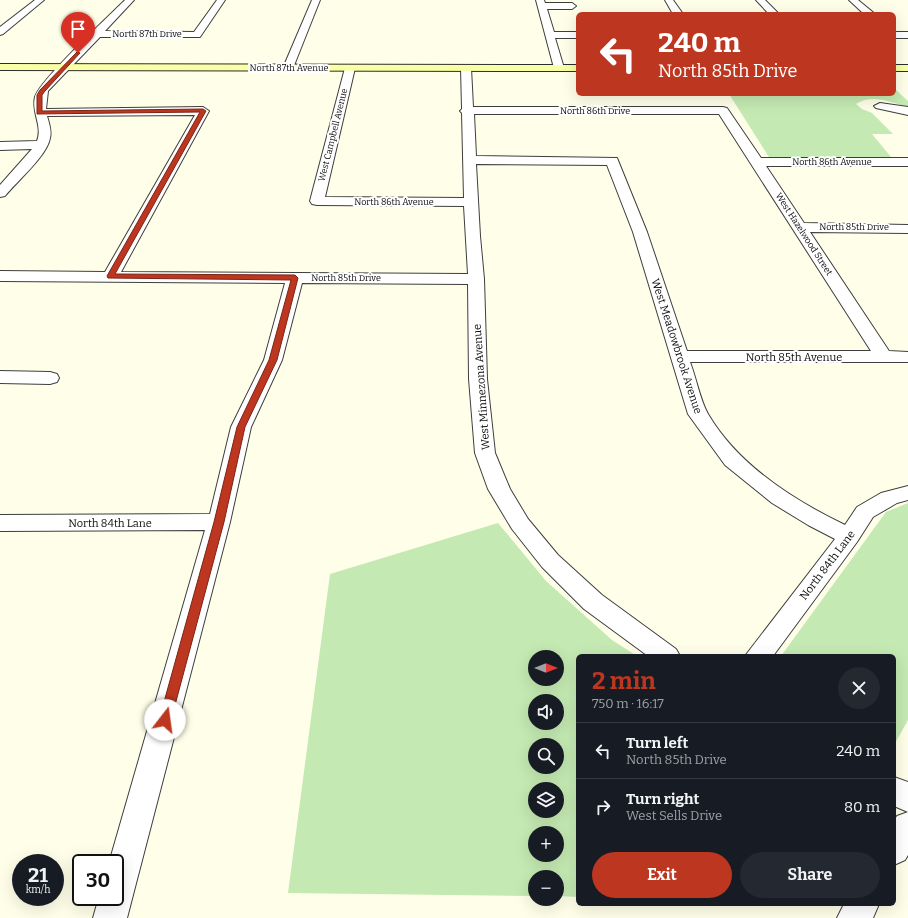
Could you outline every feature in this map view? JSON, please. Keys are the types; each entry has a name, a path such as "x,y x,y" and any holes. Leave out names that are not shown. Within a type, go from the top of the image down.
{"street":[{"path":"0,32 40,0"},
{"path":"0,192 41,145 44,130 39,113 40,95 43,90 130,0"},
{"name":"North 87th Drive","path":"97,34 197,35 221,0"},
{"path":"288,68 316,0"},
{"path":"669,0 677,12"},
{"path":"760,0 772,12"},
{"path":"853,0 868,12"},
{"path":"559,68 541,3 572,6"},
{"path":"896,34 908,35"},
{"path":"550,35 576,35"},
{"name":"North 87th Avenue","path":"0,68 576,68"},
{"name":"West Campbell Avenue","path":"317,201 350,68"},
{"name":"West Minnezona Avenue","path":"466,68 466,111 476,279 478,379 485,453 499,489 520,524 550,561 593,602 663,654"},
{"path":"896,68 908,68"},
{"path":"880,106 908,111"},
{"name":"North 86th Drive","path":"466,111 723,110"},
{"name":"West Hazelwood Street","path":"723,110 884,357"},
{"path":"39,113 203,111 111,276"},
{"path":"0,146 41,145"},
{"name":"West Meadowbrook Avenue","path":"470,160 612,161 640,232 698,414 732,460 780,498 816,520 849,536"},
{"name":"North 86th Avenue","path":"757,162 908,162"},
{"name":"North 86th Avenue","path":"317,201 471,202"},
{"name":"North 85th Drive","path":"799,227 908,229"},
{"name":"North 85th Drive","path":"0,276 476,279"},
{"path":"110,918 219,522 241,427 273,360 295,278"},
{"name":"North 85th Avenue","path":"680,356 908,357"},
{"path":"0,378 50,378"},
{"name":"North 84th Lane","path":"760,654 849,536 865,512 889,498 908,493"},
{"name":"North 84th Lane","path":"0,523 219,522"},
{"path":"896,791 908,798"},
{"path":"896,847 908,826"},
{"path":"854,918 861,906"}],"green space":[{"path":"896,90 908,101 908,107 889,101 875,99 869,99 856,104 862,109 872,113 893,134 872,134 891,157 769,157 730,96 896,96"},
{"path":"908,503 908,720 896,741 896,654 782,654 886,512"},
{"path":"498,523 546,581 612,640 634,654 576,654 576,897 564,896 564,870 528,870 528,896 288,893 330,574"}],"route":[{"path":"78,53 43,90 40,95 39,113 69,111 203,111 111,276 295,278 273,360 241,427 219,522 165,720"}]}
